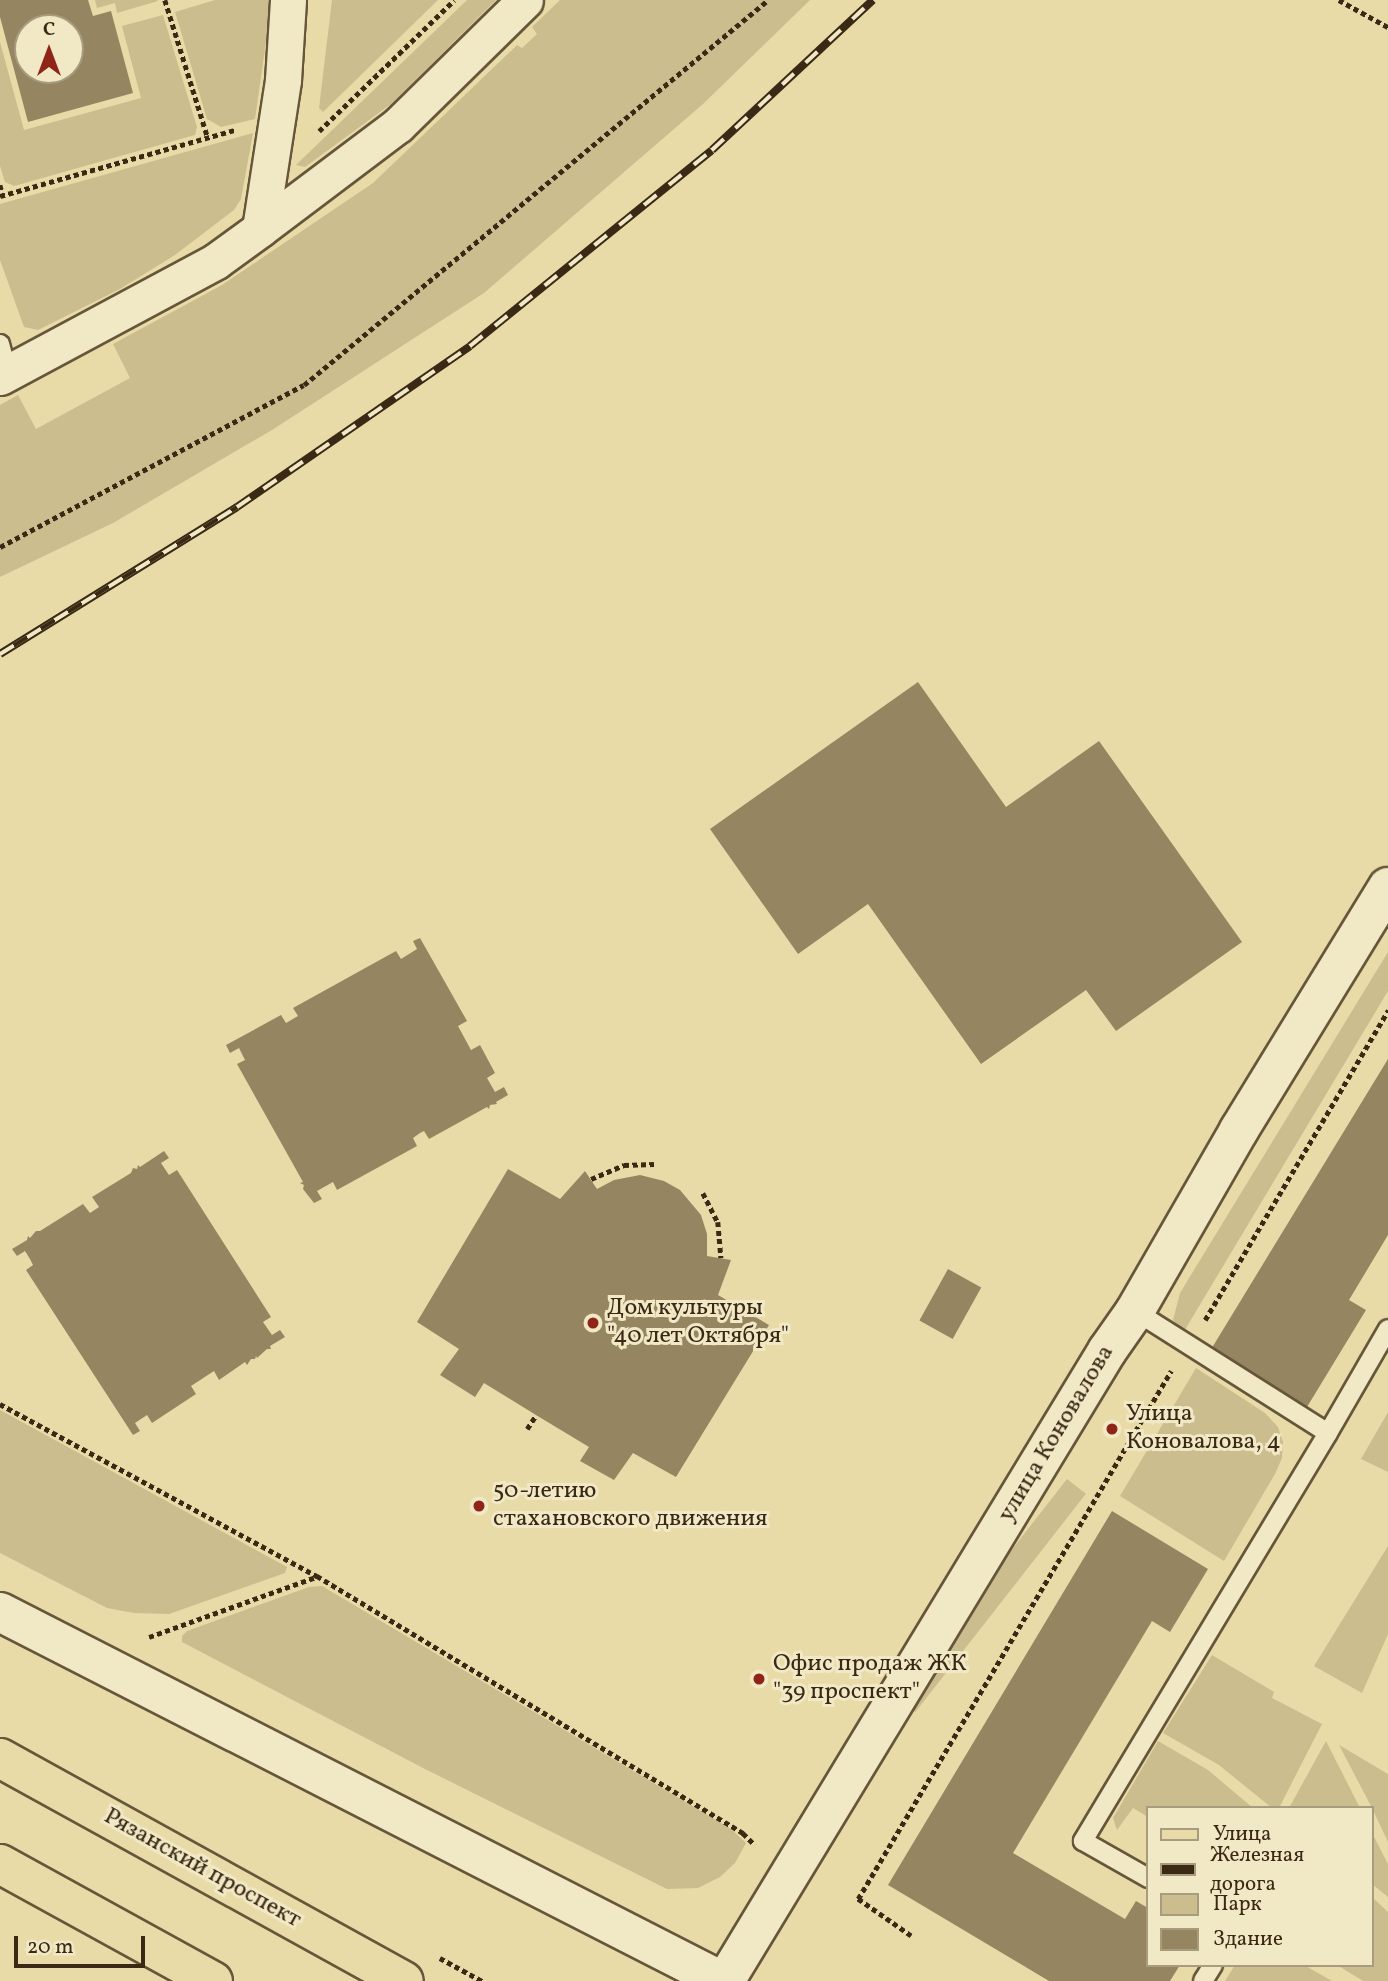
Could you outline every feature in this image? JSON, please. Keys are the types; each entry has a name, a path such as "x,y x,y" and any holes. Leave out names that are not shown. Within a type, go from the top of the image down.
{"main road":[{"name":"Рязанский проспект","path":"0,1758 404,1981"},
{"path":"0,1864 213,1981"}],"street":[{"path":"260,229 283,80 288,0"},
{"path":"3,364 216,261 398,125 525,0"},
{"name":"улица Коновалова","path":"724,1981 1107,1352 1135,1311 1239,1130 1388,887"},
{"path":"0,1612 724,1981"}],"lane":[{"path":"1135,1311 1328,1433"},
{"path":"1146,1877 1083,1841 1388,1329"}],"path":[{"path":"165,0 208,138"},
{"path":"0,185 1,196 255,125 290,149 314,135 454,0"},
{"path":"0,547 304,385 768,0"},
{"path":"1339,0 1388,27"},
{"path":"1202,1325 1388,1010"},
{"path":"591,1179 624,1165 654,1164"},
{"path":"703,1193 720,1231 721,1258"},
{"path":"911,1936 858,1899 1172,1370"},
{"path":"0,1404 317,1576 743,1833 755,1845"},
{"path":"527,1429 536,1415"},
{"path":"149,1637 317,1576"}],"green space":[{"path":"95,0 158,1 117,13 115,3 97,8"},
{"path":"215,0 272,0 255,119 221,127 207,119 175,12"},
{"path":"332,0 438,0 323,112 319,108"},
{"path":"467,0 496,0 391,104 305,167 296,165"},
{"path":"560,0 810,0 703,104 484,293 272,430 113,523 0,577 0,405 18,395 36,429 130,378 113,344 222,285 373,183 517,45 522,48 537,34 532,27"},
{"path":"163,15 197,127 195,135 14,186 5,182 0,166 0,42 24,130 141,98 122,26"},
{"path":"253,133 241,199 234,210 175,255 120,289 38,330 24,327 0,260 0,204"},
{"path":"1388,952 1388,991 1183,1333 1173,1320 1180,1293"},
{"path":"1196,1368 1265,1413 1278,1427 1283,1442 1282,1458 1275,1474 1224,1561 1120,1496"},
{"path":"0,1410 287,1567 285,1573 169,1614 134,1613 107,1608 0,1553"},
{"path":"1388,1412 1388,1472 1361,1459"},
{"path":"1067,1479 1086,1494 915,1712 896,1697"},
{"path":"1388,1546 1388,1634 1362,1693 1314,1666"},
{"path":"322,1586 731,1829 746,1843 735,1863 720,1877 698,1888 667,1889 425,1769 182,1642 182,1636 187,1631 309,1587"},
{"path":"1212,1655 1274,1692 1272,1698 1322,1724 1280,1806 1270,1806 1219,1765 1163,1733"},
{"path":"1158,1741 1208,1770 1251,1806 1146,1806 1146,1816 1133,1808 1117,1830 1113,1818"},
{"path":"1326,1741 1359,1806 1290,1806"},
{"path":"1339,1745 1388,1774 1388,1842 1374,1812 1374,1806 1371,1806"},
{"path":"1374,1837 1388,1864 1388,1897 1374,1886"},
{"path":"1374,1899 1388,1912 1388,1981 1363,1981 1340,1967 1374,1967"},
{"path":"1234,1967 1308,1967 1332,1981 1225,1981"}],"building":[{"path":"0,0 88,0 93,16 111,11 133,93 28,122 18,84 84,84 84,14 14,14 14,70 0,17"},
{"path":"918,682 1006,807 1099,741 1242,942 1116,1031 1086,990 981,1064 868,904 798,954 710,829"},
{"path":"420,938 467,1021 458,1026 471,1050 480,1045 495,1073 487,1078 495,1092 504,1087 508,1095 496,1102 497,1104 490,1105 489,1109 487,1107 429,1139 424,1131 420,1133 413,1138 417,1146 337,1190 333,1182 317,1191 322,1199 314,1203 303,1189 304,1185 300,1183 303,1182 237,1064 245,1060 239,1048 230,1053 226,1045 281,1015 286,1023 298,1016 293,1008 396,951 401,959 417,949 413,941"},
{"path":"1388,1059 1388,1235 1349,1300 1366,1310 1307,1407 1210,1351"},
{"path":"164,1151 169,1158 161,1163 169,1175 177,1170 271,1317 263,1322 272,1335 280,1330 285,1337 270,1346 271,1349 251,1359 247,1365 245,1362 219,1380 214,1371 191,1386 196,1394 152,1423 147,1415 135,1423 140,1431 133,1435 26,1270 33,1265 25,1251 17,1256 12,1249 27,1240 28,1236 30,1238 36,1231 83,1204 90,1213 99,1207 92,1197 131,1173 133,1168 137,1169 138,1165 140,1167"},
{"name":"Дом культуры \"40 лет Октября\"","path":"508,1169 560,1199 585,1171 597,1189 614,1180 640,1175 664,1181 680,1190 701,1215 707,1234 707,1256 731,1260 718,1295 769,1325 676,1477 633,1453 614,1480 580,1461 589,1447 484,1383 475,1397 440,1375 459,1349 417,1322"},
{"path":"948,1269 981,1287 953,1339 919,1321"},
{"path":"1112,1511 1208,1569 1170,1632 1152,1621 1013,1853 1125,1919 1136,1901 1146,1907 1146,1967 1179,1967 1170,1981 1049,1981 888,1885"}],"railway":[{"path":"0,654 237,507 470,346 712,150 873,0"}],"place":[{"name":"Дом культуры \"40 лет Октября\"","path":"593,1323"},
{"name":"Улица Коновалова, 4","path":"1112,1429"},
{"name":"50-летию стахановского движения","path":"479,1506"},
{"name":"Офис продаж ЖК \"39 проспект\"","path":"759,1679"}]}
